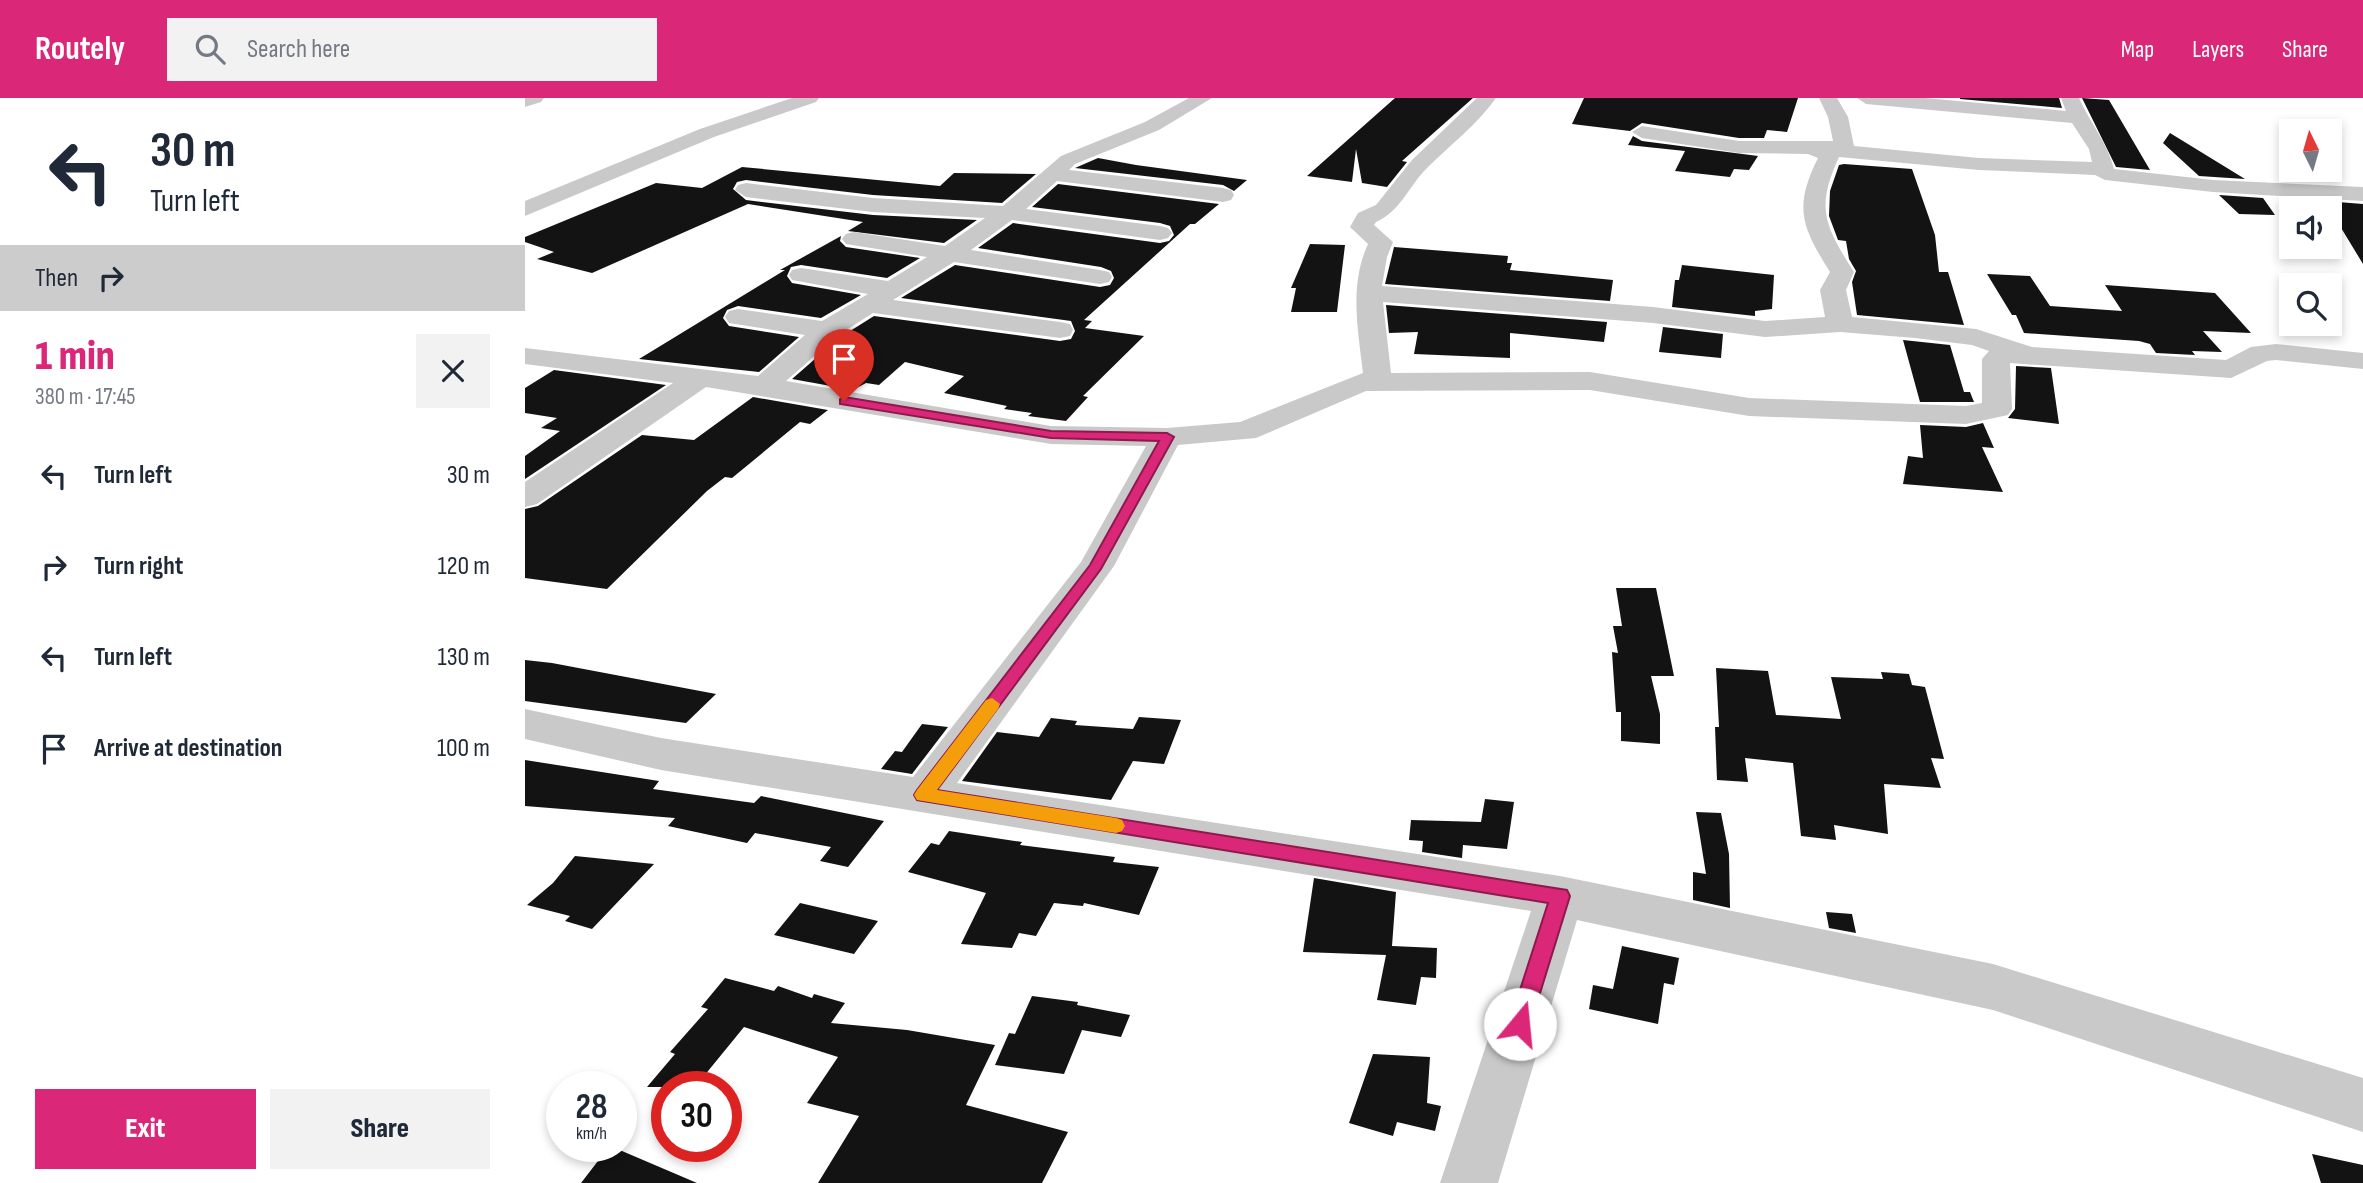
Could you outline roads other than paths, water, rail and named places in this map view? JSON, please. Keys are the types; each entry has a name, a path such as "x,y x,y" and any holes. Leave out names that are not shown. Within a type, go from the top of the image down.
{"street":[{"path":"525,101 535,98"},
{"path":"525,209 706,133 810,98"},
{"path":"764,386 827,330 948,255 1008,213 1067,160 1152,126 1203,98"},
{"path":"1378,382 1371,293 1372,257 1381,242 1362,227 1366,218 1384,210 1419,164 1438,149 1487,98"},
{"path":"1642,132 1739,147 1844,146 1838,117 1828,98"},
{"path":"1866,98 2078,118"},
{"path":"2070,98 2078,118 2099,149 2105,174 2213,186 2363,194"},
{"path":"1811,148 1829,156 1813,186 1813,226 1842,272 1833,290 1840,324"},
{"path":"1811,148 1979,164 2104,169"},
{"path":"1052,174 1223,195"},
{"path":"745,190 873,205 1008,213 1160,233"},
{"path":"854,239 1100,277"},
{"path":"801,275 893,290"},
{"path":"1371,293 1653,314 1765,329 1840,324 1976,337 2024,354"},
{"path":"866,304 1060,330"},
{"path":"738,317 827,330"},
{"path":"525,356 764,386 897,411 1051,435 1167,437 1245,431 1361,382 1590,381 1749,407 1966,415 1997,409 1996,359 2004,354 2231,369 2261,353 2276,352 2363,361"},
{"path":"525,497 700,378"},
{"path":"924,795 1096,566 1167,437"},
{"path":"525,724 661,754 1560,896 1993,987 2363,1105"},
{"path":"1469,1183 1560,896"}]}
